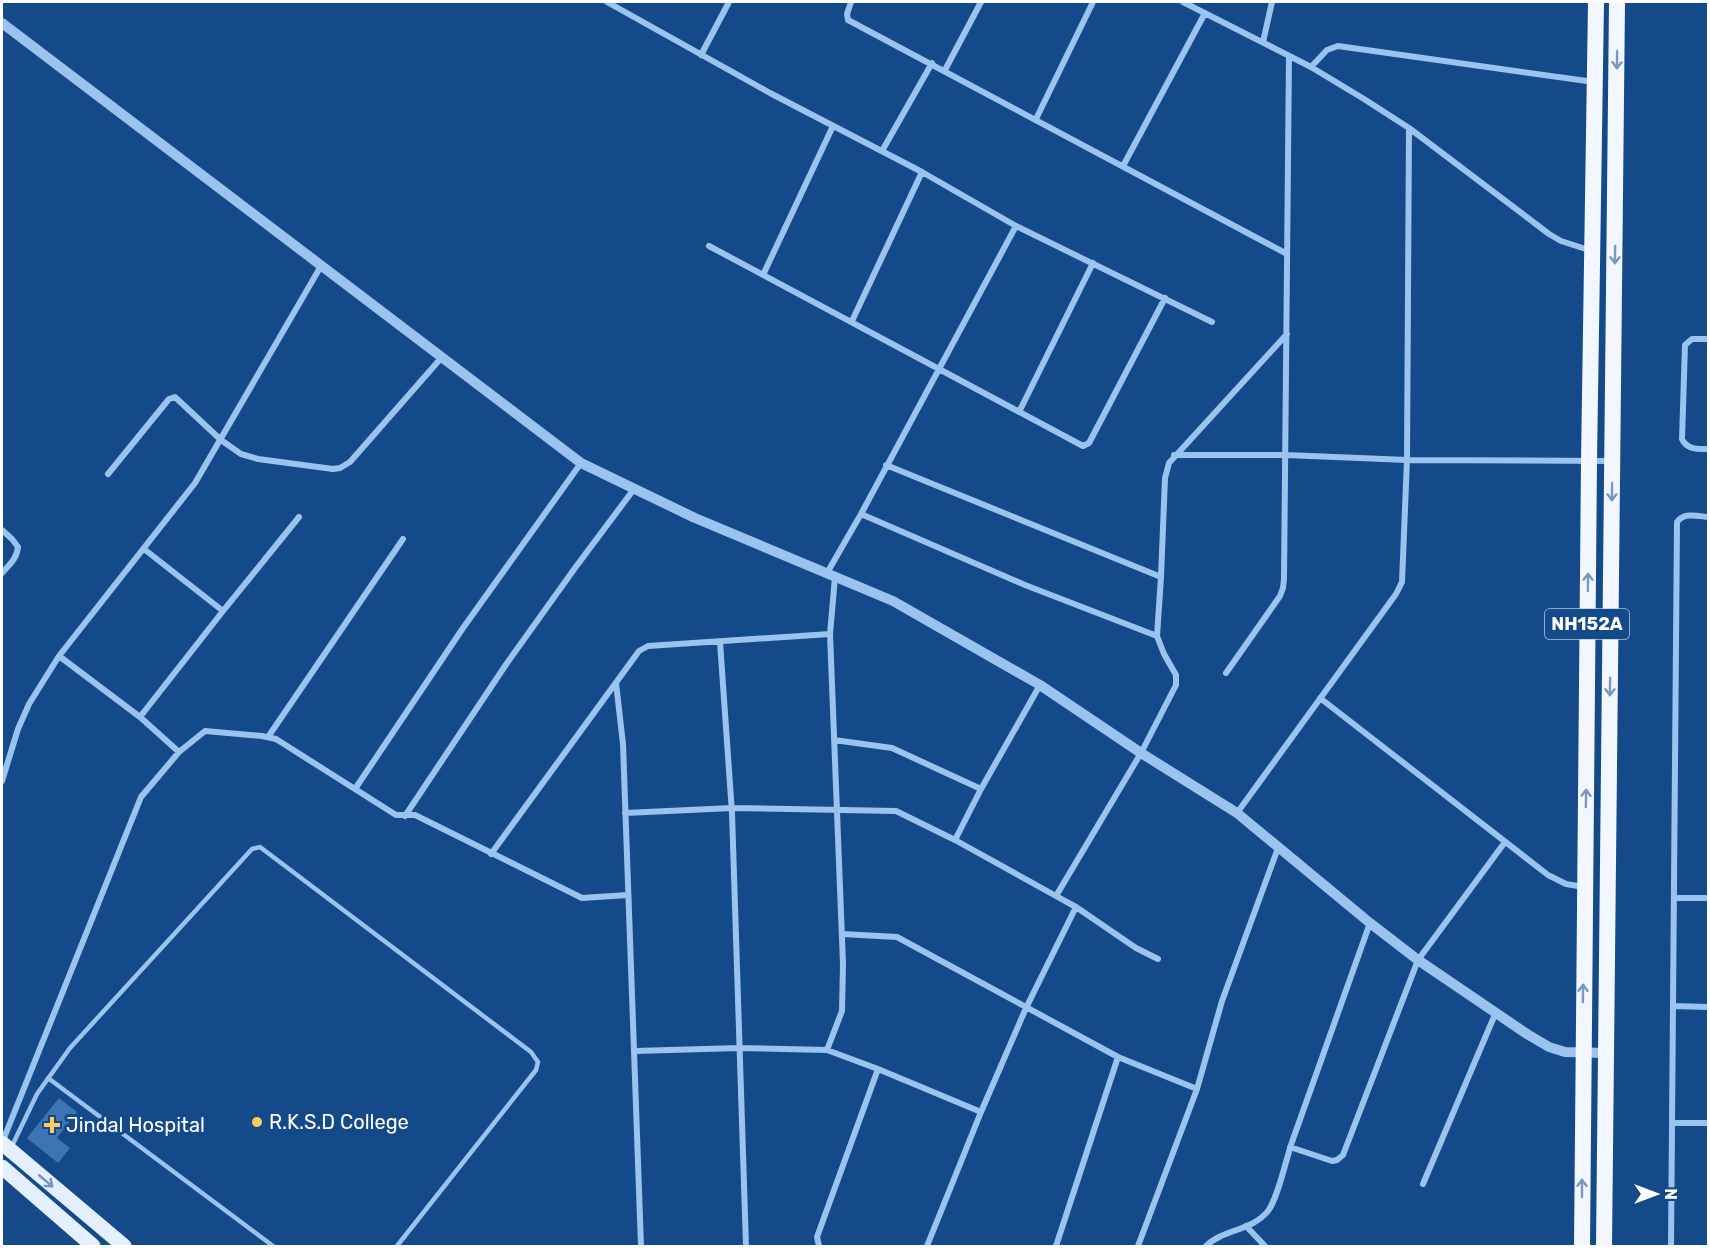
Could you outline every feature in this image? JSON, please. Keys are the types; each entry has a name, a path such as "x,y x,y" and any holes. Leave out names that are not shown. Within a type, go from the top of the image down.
{"highway":[{"name":"NH152A","path":"1582,1246 1589,461 1596,2"},
{"name":"NH152A","path":"1604,1246 1617,2"}],"main road":[{"path":"5,1145 124,1246"},
{"path":"2,1167 93,1246"}],"street":[{"path":"607,2 770,93 922,172 1016,226 1212,322"},
{"path":"701,55 729,2"},
{"path":"851,2 847,14 849,20 1287,254"},
{"path":"945,70 981,2"},
{"path":"1036,119 1093,2"},
{"path":"1182,2 1311,67 1409,128 1549,234 1561,241 1592,251"},
{"path":"1263,42 1272,2"},
{"path":"1124,166 1205,13"},
{"path":"2,22 581,463 695,518 893,601 1040,685 1141,753 1237,813 1418,960 1527,1034 1549,1047 1565,1052 1605,1053"},
{"path":"1311,67 1327,50 1338,46 1594,82"},
{"path":"1226,673 1280,596 1283,588 1289,56"},
{"path":"882,151 932,63"},
{"path":"763,275 833,126"},
{"path":"1237,813 1396,594 1402,582 1407,460 1409,128"},
{"path":"852,321 922,172"},
{"path":"827,1050 842,1011 842,934 830,634 831,575 886,465 1016,226"},
{"path":"709,246 852,321 1079,446 1086,446 1089,443 1165,298"},
{"path":"1019,412 1093,263"},
{"path":"2,781 18,729 29,704 59,656 195,483 321,266"},
{"path":"1056,896 1141,753 1175,690 1177,680 1157,636 1165,478 1169,463 1287,334"},
{"path":"1708,339 1692,339 1685,345 1682,439 1689,447 1708,449"},
{"path":"108,474 172,397 178,398 221,440 248,457 333,470 340,468 350,462 442,357"},
{"path":"1174,455 1286,455 1407,460 1612,461"},
{"path":"355,789 463,628 581,463"},
{"path":"886,465 1161,577"},
{"path":"405,816 507,663 634,489"},
{"path":"861,514 1025,585 1157,636"},
{"path":"1671,1246 1677,522 1686,516 1708,517"},
{"path":"140,717 223,610 299,518"},
{"path":"2,531 18,547 18,554 2,573"},
{"path":"268,737 404,539"},
{"path":"144,549 223,610"},
{"path":"491,854 639,651 648,646 830,634"},
{"path":"720,642 732,808 746,1246"},
{"path":"59,656 140,717 179,752"},
{"path":"616,683 623,744 641,1246"},
{"path":"956,840 981,789 1040,685"},
{"path":"1320,698 1548,875 1566,884 1585,887"},
{"path":"5,1145 141,797 179,752 208,730 276,739 396,815 415,815 582,898 628,895"},
{"path":"834,740 892,747 981,789"},
{"path":"625,813 732,808 896,811 956,840 1076,907 1136,948 1158,958"},
{"path":"1290,1147 1332,1161 1343,1155 1418,960 1505,842"},
{"path":"1138,1246 1197,1089 1222,1001 1278,848"},
{"path":"1674,898 1708,898"},
{"path":"927,1246 1026,1008 1076,907"},
{"path":"1206,1246 1213,1239 1262,1218 1271,1206 1370,922"},
{"path":"842,934 897,937 1118,1057 1197,1089"},
{"path":"1673,1006 1708,1007"},
{"path":"1423,1184 1496,1012"},
{"path":"635,1051 739,1048 827,1050 981,1112"},
{"path":"1056,1246 1118,1057"},
{"path":"819,1246 817,1237 878,1069"},
{"path":"1672,1123 1708,1123"},
{"path":"1246,1226 1265,1246"}],"lane":[{"path":"5,1145 69,1048 252,849 263,848 531,1052 538,1062 536,1070 396,1246"},
{"path":"48,1078 273,1246"}],"building":[{"path":"59,1098 77,1112 57,1138 70,1148 58,1163 27,1138"}],"place":[{"name":"R.K.S.D College","path":"257,1122"},
{"name":"Jindal Hospital","path":"52,1125"}]}
